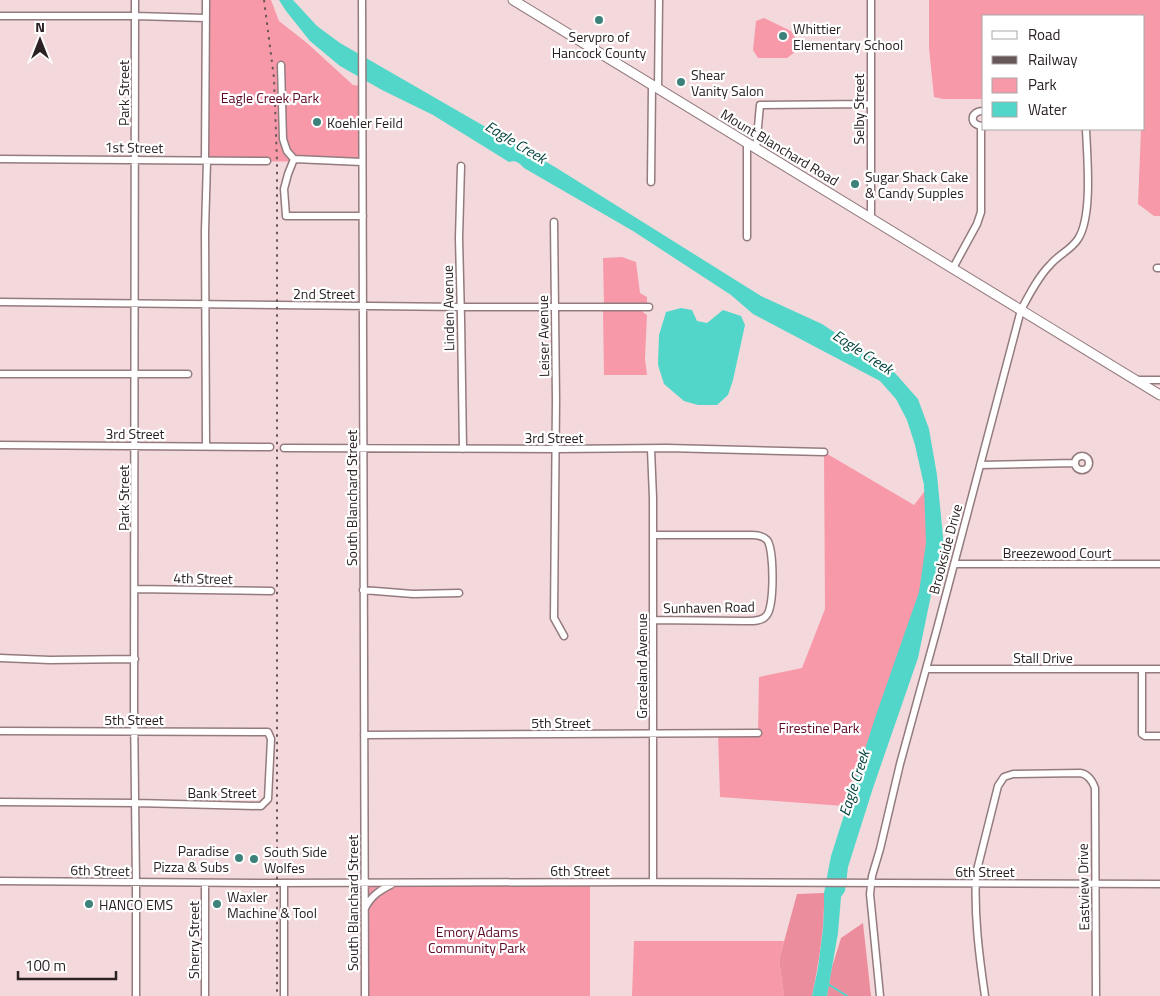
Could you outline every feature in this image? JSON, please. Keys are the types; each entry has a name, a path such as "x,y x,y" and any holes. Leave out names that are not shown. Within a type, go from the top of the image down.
{"main road":[{"name":"Mount Blanchard Road","path":"513,0 1160,395"}],"street":[{"name":"Park Street","path":"136,0 134,152 136,160 136,996"},
{"path":"206,0 206,446"},
{"name":"South Blanchard Street","path":"362,0 365,996"},
{"path":"651,182 659,0"},
{"name":"Selby Street","path":"871,0 871,218"},
{"path":"0,16 206,18"},
{"path":"281,65 283,139 286,151 294,159 362,162"},
{"path":"756,148 760,105 870,104"},
{"path":"953,268 973,232 981,212 982,127 973,123 972,118 973,114 982,110"},
{"name":"Brookside Drive","path":"880,996 870,884 900,764 1021,310 1044,272 1052,262 1077,241 1084,228 1088,195 1086,130"},
{"path":"747,143 748,237"},
{"name":"1st Street","path":"0,159 267,161"},
{"path":"294,159 284,190 286,216 363,216"},
{"name":"Linden Avenue","path":"460,166 459,238 463,449"},
{"name":"Leiser Avenue","path":"554,222 556,382 554,618 564,636"},
{"name":"2nd Street","path":"0,302 649,307"},
{"path":"0,374 188,374"},
{"path":"1136,380 1160,380"},
{"name":"3rd Street","path":"0,445 270,447"},
{"name":"3rd Street","path":"284,448 651,449 824,452"},
{"name":"Graceland Avenue","path":"651,449 653,481 653,882"},
{"path":"980,465 1074,463"},
{"name":"Sunhaven Road","path":"653,535 757,535 765,538 769,543 772,560 771,607 765,618 744,621 653,620"},
{"name":"Breezewood Court","path":"954,564 1160,564"},
{"name":"4th Street","path":"135,589 271,591"},
{"path":"363,590 413,594 459,593"},
{"path":"0,658 135,660"},
{"name":"Stall Drive","path":"926,669 1160,669"},
{"path":"1142,669 1142,734 1145,736 1160,736"},
{"name":"5th Street","path":"0,731 268,732"},
{"name":"Bank Street","path":"136,803 262,806 268,799 271,739 268,732"},
{"name":"5th Street","path":"364,735 758,734"},
{"name":"Eastview Drive","path":"976,884 976,874 998,786 1004,777 1013,774 1080,773 1087,775 1095,788 1096,996"},
{"path":"0,802 136,803"},
{"name":"6th Street","path":"0,881 364,884 653,882 1160,884"},
{"name":"Sherry Street","path":"205,883 205,996"},
{"path":"284,883 284,996"},
{"path":"364,909 376,893 394,883"},
{"path":"976,884 977,942 985,996"}],"green space":[{"name":"Eagle Creek Park","path":"206,0 271,0 279,21 307,43 353,85 362,86 362,162 205,161"},
{"path":"929,0 1160,0 1160,216 1154,216 1138,204 1141,130 1145,130 1145,15 982,15 982,99 943,99 934,97 929,48"},
{"path":"764,18 791,31 795,36 795,52 787,58 758,58 753,50 756,21"},
{"path":"622,257 636,262 640,293 647,297 647,305 604,305 603,258"},
{"path":"640,310 647,315 645,359 647,375 604,375 603,311"},
{"name":"Firestine Park","path":"824,452 914,505 931,483 934,555 858,807 720,797 718,733 758,733 759,677 802,668 825,609"},
{"name":"Emory Adams Community Park","path":"365,883 590,883 590,996 365,996"},
{"path":"634,941 784,941 779,960 784,996 632,996"}],"shaded area":[{"path":"824,893 824,919 812,996 784,996 779,960 797,894"},
{"path":"863,923 871,996 827,996 832,967 841,938"}],"water":[{"name":"Eagle Creek","path":"279,0 293,0 317,26 340,43 555,167 761,296 822,324 895,373 918,399 929,429 937,475 944,547 936,571 918,658 848,867 845,891 841,897 838,933 827,996 812,996 818,968 823,929 824,893 831,856 875,718 919,592 926,543 924,485 907,420 896,399 880,381 753,314 731,295 633,231 524,168 517,162 509,162 433,115 382,90 340,66 310,41"},
{"path":"681,308 692,310 697,321 707,323 723,310 741,316 745,325 728,395 717,405 698,405 684,401 664,384 658,365 659,335 666,312"}],"waterway":[{"path":"828,984 847,996"}],"railway":[{"path":"264,0 274,78 277,161 277,996"}],"place":[{"name":"Servpro of Hancock County","path":"599,20"},
{"name":"Whittier Elementary School","path":"783,36"},
{"name":"Shear Vanity Salon","path":"681,82"},
{"name":"Koehler Feild","path":"317,122"},
{"name":"Sugar Shack Cake & Candy Supples","path":"855,184"},
{"name":"Paradise Pizza & Subs","path":"239,858"},
{"name":"South Side Wolfes","path":"254,859"},
{"name":"HANCO EMS","path":"89,904"},
{"name":"Waxler Machine & Tool","path":"217,904"}]}
